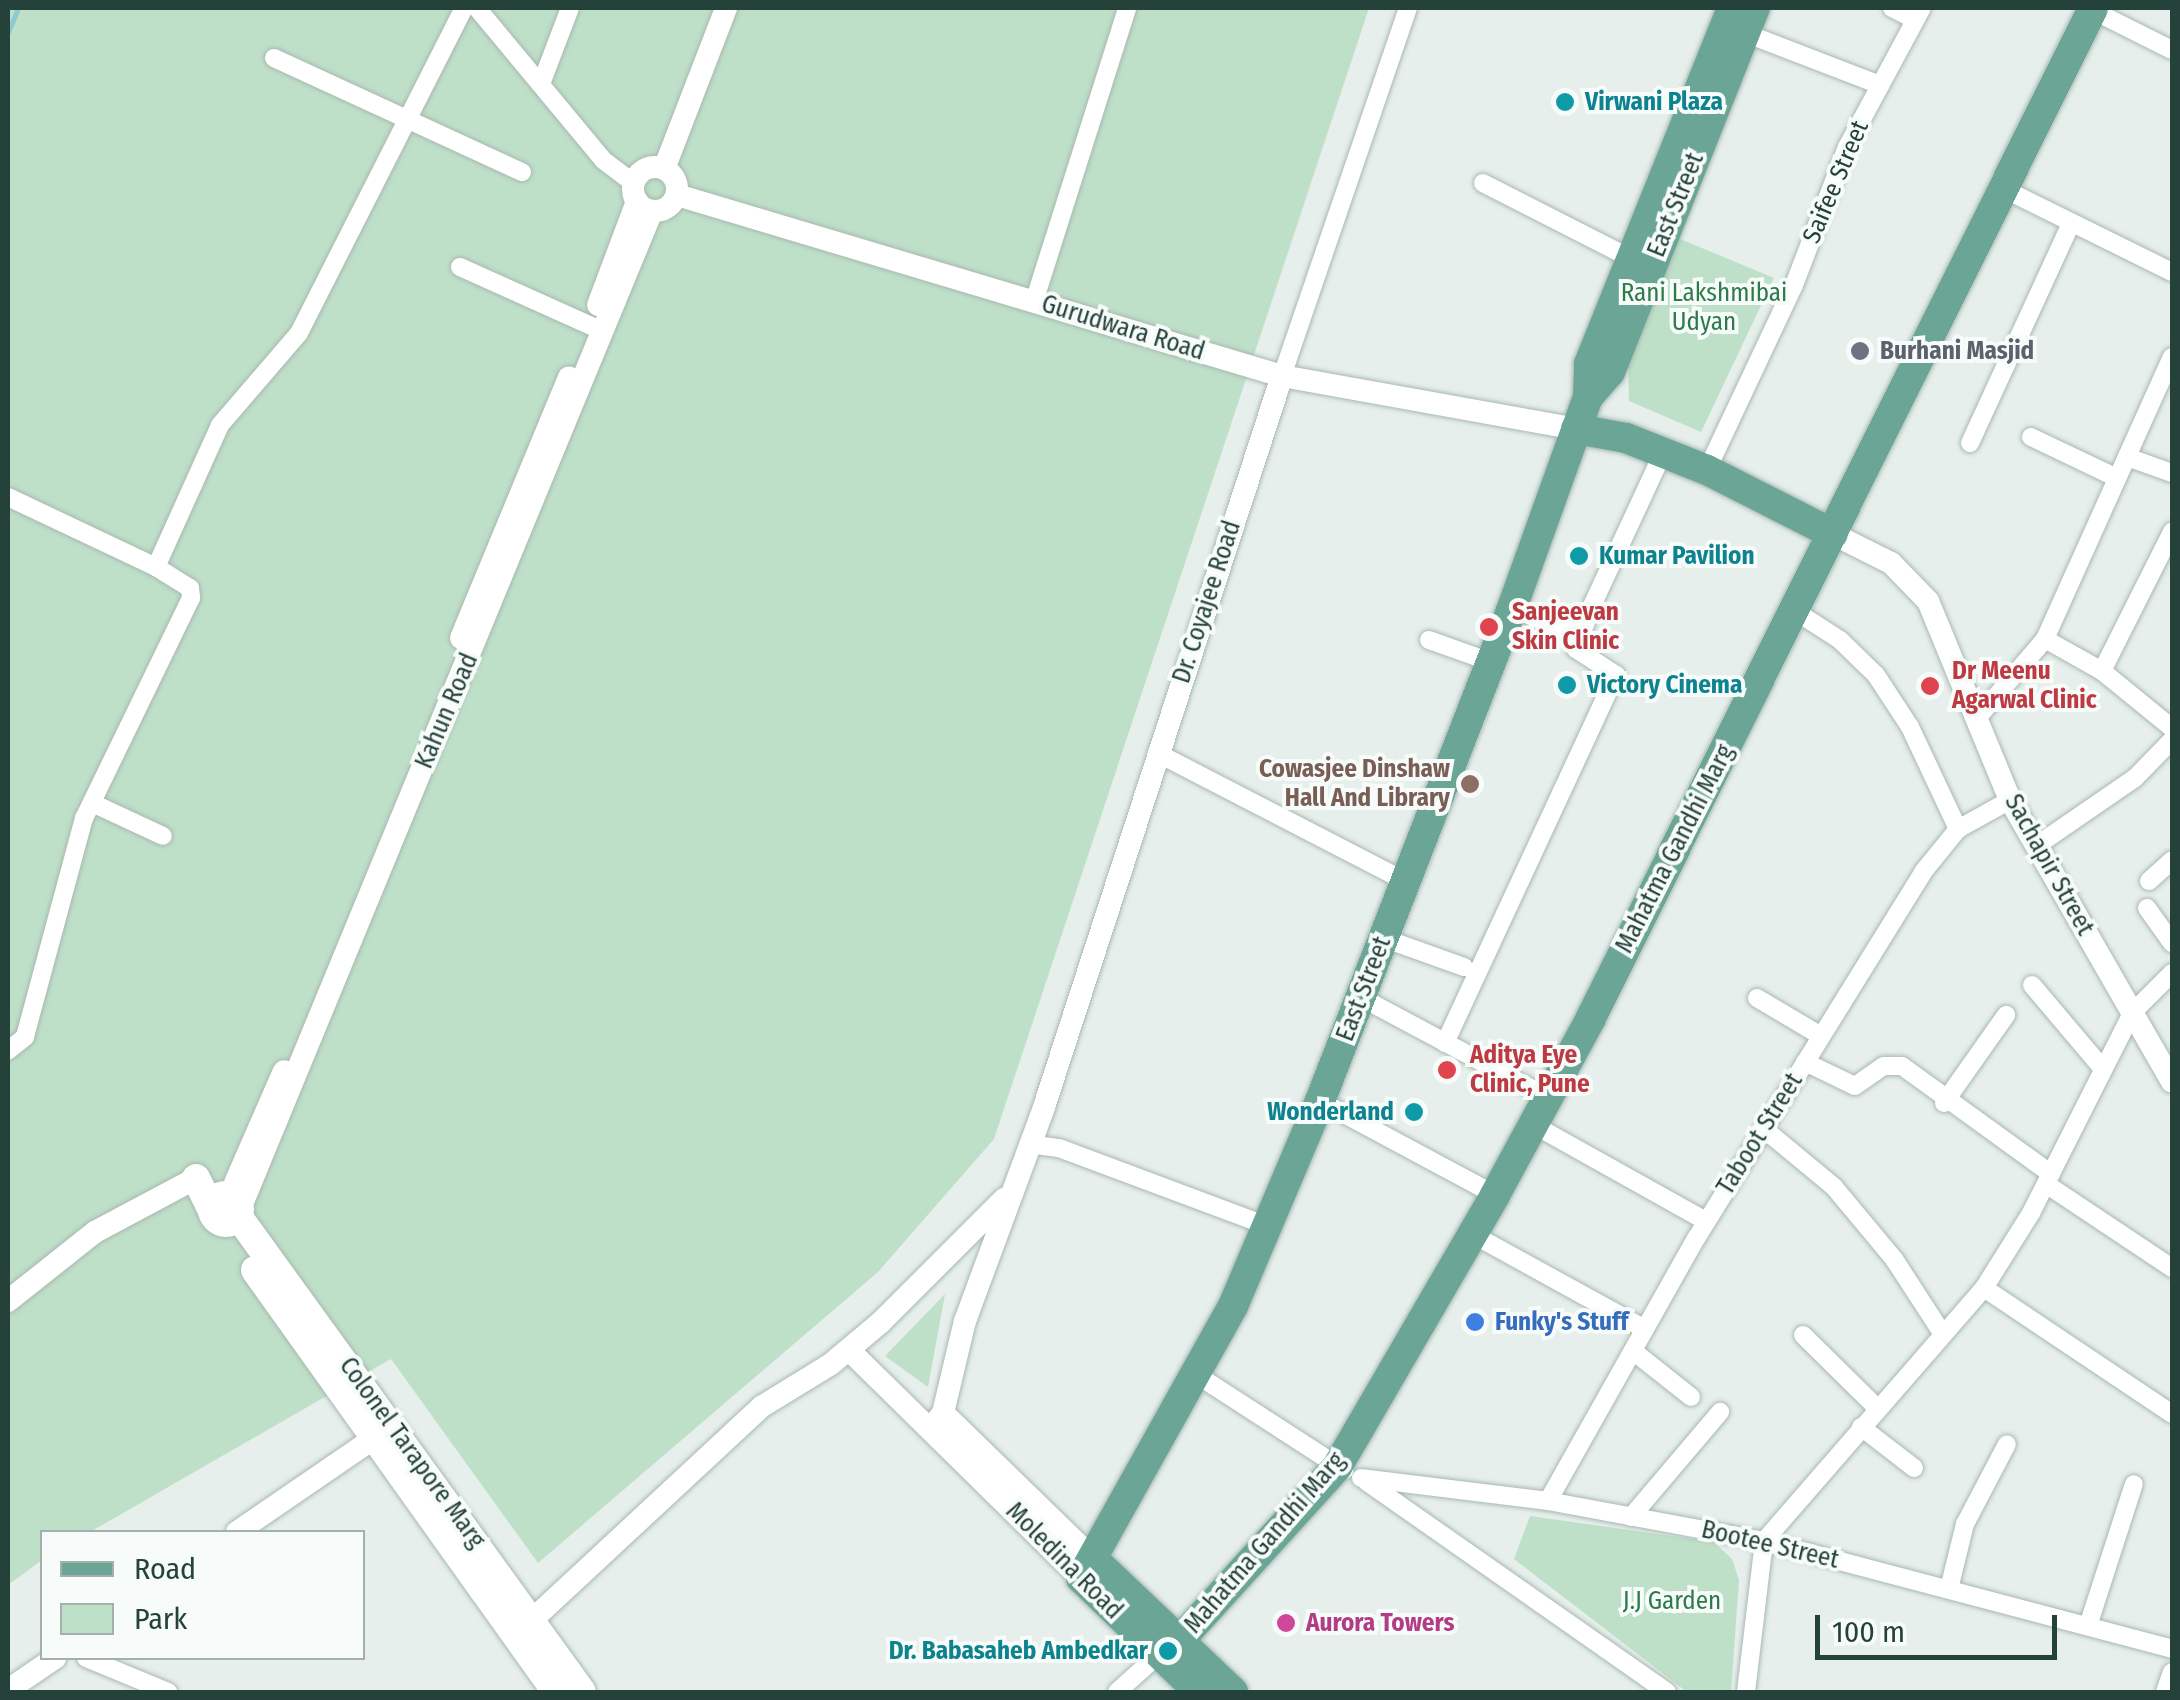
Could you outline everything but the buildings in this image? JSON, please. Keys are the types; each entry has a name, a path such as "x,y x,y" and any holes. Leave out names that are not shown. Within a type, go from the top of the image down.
{"main road":[{"name":"Mahatma Gandhi Marg","path":"1169,1647 1349,1472 1472,1234 1541,1111 1795,611 2093,9"},
{"name":"East Street","path":"1087,1568 1194,1373 1268,1226 1362,998 1403,880 1512,608 1588,397 1590,364 1632,259 1744,16"},
{"name":"East Street","path":"1588,397 1610,372 1744,16"},
{"path":"1576,429 1662,452 1707,470 1833,534"},
{"path":"196,1178 227,1208"},
{"name":"Colonel Tarapore Marg","path":"227,1208 523,1628 582,1692"},
{"name":"Moledina Road","path":"1087,1568 1169,1647 1233,1692"},
{"name":"Colonel Tarapore Marg","path":"523,1628 556,1692"},
{"name":"Moledina Road","path":"1169,1647 1199,1692"}],"street":[{"path":"156,567 220,425 299,333 404,117 464,8"},
{"path":"477,8 641,199 670,206 677,195 676,183 664,169 646,169 641,199"},
{"path":"540,84 570,8"},
{"path":"664,169 726,8"},
{"path":"1034,302 1127,8"},
{"name":"Dr. Coyajee Road","path":"937,1420 1006,1196 1029,1144 1282,376 1408,8"},
{"path":"1892,8 1918,14"},
{"path":"2093,9 2172,50"},
{"name":"Saifee Street","path":"1707,470 1880,85 1918,14"},
{"path":"1744,16 1880,85"},
{"path":"274,58 522,172"},
{"path":"1483,183 1632,259"},
{"path":"2004,189 2172,272"},
{"name":"Gurudwara Road","path":"677,195 1282,376 1576,429"},
{"name":"Kahun Road","path":"227,1208 641,199"},
{"name":"Kahun Road","path":"227,1208 641,199"},
{"path":"1970,443 2071,223"},
{"path":"460,267 590,326"},
{"path":"1979,716 2045,639 2172,357"},
{"path":"2030,437 2117,478"},
{"path":"1446,1043 1616,675 1576,649 1662,452"},
{"path":"2127,457 2172,474"},
{"path":"8,497 156,567 190,588 191,598 92,803 64,878 25,1037 8,1051"},
{"path":"2102,671 2172,532"},
{"name":"Sachapir Street","path":"1833,534 1891,564 1928,601 1979,716 2010,800 2132,1012"},
{"path":"1512,608 1564,630 1586,621"},
{"path":"1795,611 1840,640 1876,675 1910,727 1958,830"},
{"path":"2045,639 2102,671 2171,727"},
{"path":"1429,640 1488,661"},
{"name":"Sachapir Street","path":"2036,846 2135,778 2171,727"},
{"path":"1157,754 1403,880"},
{"name":"Taboot Street","path":"1548,1502 1706,1221 1924,872 1958,830 2010,800"},
{"path":"92,803 163,836"},
{"path":"2149,881 2172,860"},
{"path":"2147,908 2172,943"},
{"path":"1383,938 1464,967"},
{"path":"1746,1692 1764,1541 1984,1288 2048,1179 2132,1012 2172,973"},
{"path":"2032,985 2103,1070"},
{"path":"1362,998 1446,1043 1706,1221"},
{"path":"1757,998 1821,1036"},
{"path":"2132,1012 2172,1082"},
{"path":"1944,1102 2006,1015"},
{"path":"1805,1062 1855,1086 1892,1063 2172,1268"},
{"path":"1320,1101 1495,1194"},
{"path":"1764,1129 1834,1188 1894,1259 1942,1334"},
{"path":"1029,1144 1059,1148 1268,1226"},
{"path":"8,1301 95,1232 196,1178"},
{"path":"523,1628 761,1407 840,1356 1006,1196"},
{"path":"1472,1234 1645,1329"},
{"path":"939,1263 952,1264 976,1287"},
{"path":"1984,1288 2171,1408"},
{"path":"1802,1335 1877,1408"},
{"path":"1632,1351 1691,1397"},
{"path":"840,1356 937,1420 1087,1568"},
{"path":"1194,1373 1349,1472 1667,1692"},
{"path":"1632,1516 1720,1412"},
{"path":"1861,1427 1914,1468"},
{"path":"239,1530 384,1431"},
{"path":"1949,1589 1965,1524 2007,1444"},
{"name":"Bootee Street","path":"1349,1472 1548,1502 1764,1541 2172,1649"},
{"path":"2088,1626 2134,1484"},
{"name":"Mahatma Gandhi Marg","path":"1117,1692 1169,1647"},
{"path":"8,1690 52,1660"},
{"path":"91,1660 168,1692"},
{"path":"2165,1692 2172,1672"}],"green space":[{"path":"8,8 1369,8 994,1139 878,1272 538,1563 391,1359 93,1530 40,1530 40,1561 8,1585"},
{"name":"Rani Lakshmibai Udyan","path":"1678,238 1774,278 1701,432 1629,401 1628,358"},
{"path":"945,1294 928,1387 885,1356"},
{"name":"J.J Garden","path":"1530,1516 1714,1542 1732,1559 1739,1580 1731,1692 1687,1692 1514,1559"}],"waterway":[{"path":"8,32 18,8"}],"place":[{"name":"Virwani Plaza","path":"1565,102"},
{"name":"Burhani Masjid","path":"1860,351"},
{"name":"Kumar Pavilion","path":"1579,556"},
{"name":"Sanjeevan Skin Clinic","path":"1489,627"},
{"name":"Victory Cinema","path":"1567,685"},
{"name":"Dr Meenu Agarwal Clinic","path":"1930,686"},
{"name":"Cowasjee Dinshaw Hall And Library","path":"1470,784"},
{"name":"Aditya Eye Clinic, Pune","path":"1447,1070"},
{"name":"Wonderland","path":"1414,1112"},
{"name":"Funky's Stuff","path":"1475,1322"},
{"name":"Aurora Towers","path":"1286,1623"},
{"name":"Dr. Babasaheb Ambedkar","path":"1168,1651"}]}
